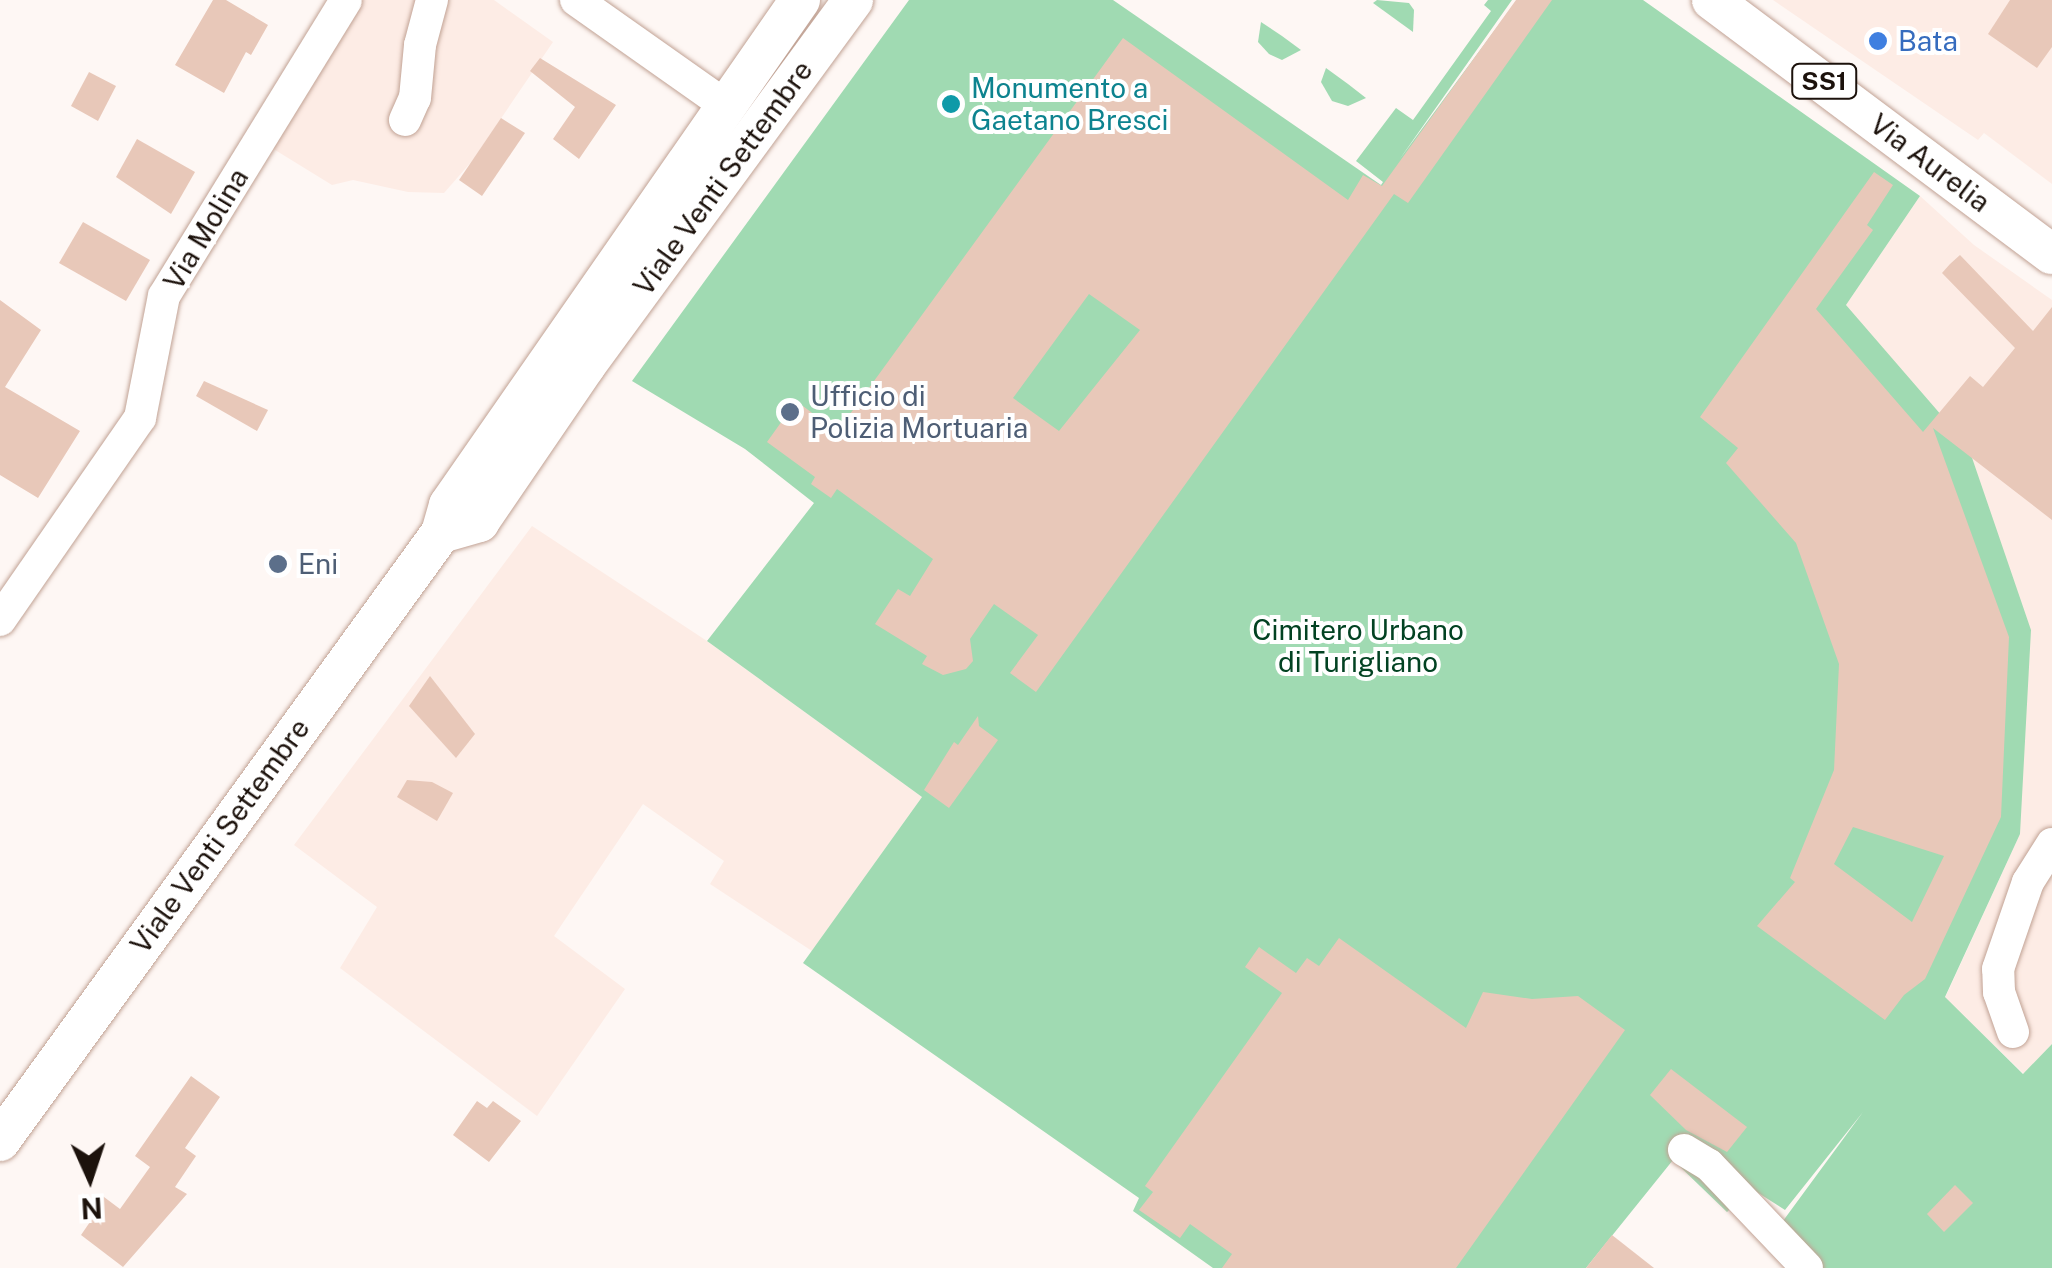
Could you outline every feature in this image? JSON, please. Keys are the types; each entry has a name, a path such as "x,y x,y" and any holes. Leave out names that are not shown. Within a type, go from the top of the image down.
{"main road":[{"name":"Viale Venti Settembre","path":"0,1141 441,532 450,504 800,0"},
{"name":"Viale Venti Settembre","path":"441,532 479,522 586,365 853,0"},
{"name":"Via Aurelia","path":"1735,6 2052,254"}],"street":[{"name":"Via Molina","path":"0,620 140,418 164,296 346,0"},
{"path":"405,120 415,98 420,46 432,0"},
{"path":"576,0 726,106"},
{"path":"2013,1032 1999,992 1998,969 2028,882 2052,844"},
{"path":"1684,1150 1709,1165 1806,1268"}],"shaded area":[{"path":"361,0 494,0 553,42 472,161 444,193 408,192 353,180 332,185 267,145"},
{"path":"1773,0 2052,0 2052,184 1984,133 1978,140"},
{"path":"1920,196 1974,245 2052,300 2052,1044 2024,1074 1945,998 2020,834 1846,305"},
{"path":"532,526 707,641 922,797 812,951 710,884 724,861 643,804 554,936 625,989 537,1116 340,968 377,907 294,845"}],"green space":[{"name":"Cimitero Urbano di Turigliano","path":"909,0 1113,0 1381,185 1383,182 1356,161 1396,108 1413,120 1491,11 1484,5 1488,0 1512,0 1399,160 1517,0 1643,0 1920,196 1846,305 1968,446 2031,630 2020,834 1945,997 2023,1074 2052,1044 2052,1268 1820,1268 1777,1229 1863,1112 1785,1210 1752,1189 1727,1212 1673,1160 1586,1268 1213,1268 1133,1211 1139,1198 803,963 922,797 707,641 814,503 745,449 632,381"},
{"path":"1373,3 1409,3 1414,10 1413,32"},
{"path":"1261,22 1301,50 1282,60 1269,54 1258,42"},
{"path":"1326,68 1366,98 1348,106 1332,101 1321,82"}],"building":[{"path":"213,0 226,0 268,25 251,55 246,52 224,93 175,65"},
{"path":"1516,0 1552,0 1408,203 1394,194 1036,692 1010,673 1038,635 994,604 970,639 973,661 966,669 943,675 922,664 927,656 875,624 898,589 910,596 933,559 837,489 831,498 811,484 815,477 767,442 782,421 788,425 803,406 837,432 1123,38 1348,200 1363,175 1382,186","holes":["1089,294 1140,330 1059,431 1013,398"]},
{"path":"2010,0 2052,0 2052,47 2037,68 1988,34"},
{"path":"540,58 616,105 579,159 553,139 575,107 530,71"},
{"path":"89,72 116,86 98,121 71,106"},
{"path":"501,118 525,133 482,196 459,180"},
{"path":"137,139 195,172 171,214 116,177"},
{"path":"1874,172 1893,185 1867,225 1873,230 1816,309 1923,432 1970,376 1983,387 2015,348 1942,273 1950,264 1960,255 2033,331 2052,307 2052,520 1933,428 2009,637 2001,817 1925,979 1904,995 1885,1020 1757,926 1795,882 1790,878 1834,770 1839,664 1796,543 1726,463 1738,448 1700,417","holes":["1853,827 1944,856 1912,922 1834,864"]},
{"path":"83,222 150,260 126,301 59,263"},
{"path":"0,300 41,330 5,387 80,431 38,498 0,475"},
{"path":"204,381 268,410 257,431 196,396"},
{"path":"430,676 475,734 456,758 409,706"},
{"path":"978,716 979,726 998,740 949,808 924,790 954,742 958,745"},
{"path":"407,780 432,782 453,793 437,821 397,797"},
{"path":"1339,938 1466,1028 1483,992 1532,999 1578,996 1625,1030 1456,1268 1222,1268 1232,1254 1190,1224 1180,1238 1139,1210 1153,1192 1145,1186 1282,993 1245,967 1259,947 1296,973 1307,958 1319,966"},
{"path":"1671,1069 1747,1127 1727,1152 1686,1130 1650,1095"},
{"path":"191,1076 220,1097 185,1148 196,1156 175,1187 187,1194 123,1267 81,1235 92,1219 85,1213 100,1194 120,1209 150,1167 135,1156"},
{"path":"477,1101 487,1108 493,1101 521,1121 489,1162 453,1135"},
{"path":"1955,1185 1973,1203 1944,1232 1927,1214"},
{"path":"1612,1235 1654,1268 1586,1268"}],"place":[{"name":"Bata","path":"1878,41"},
{"name":"Monumento a Gaetano Bresci","path":"951,104"},
{"name":"Ufficio di Polizia Mortuaria","path":"790,412"},
{"name":"Eni","path":"278,564"}]}
